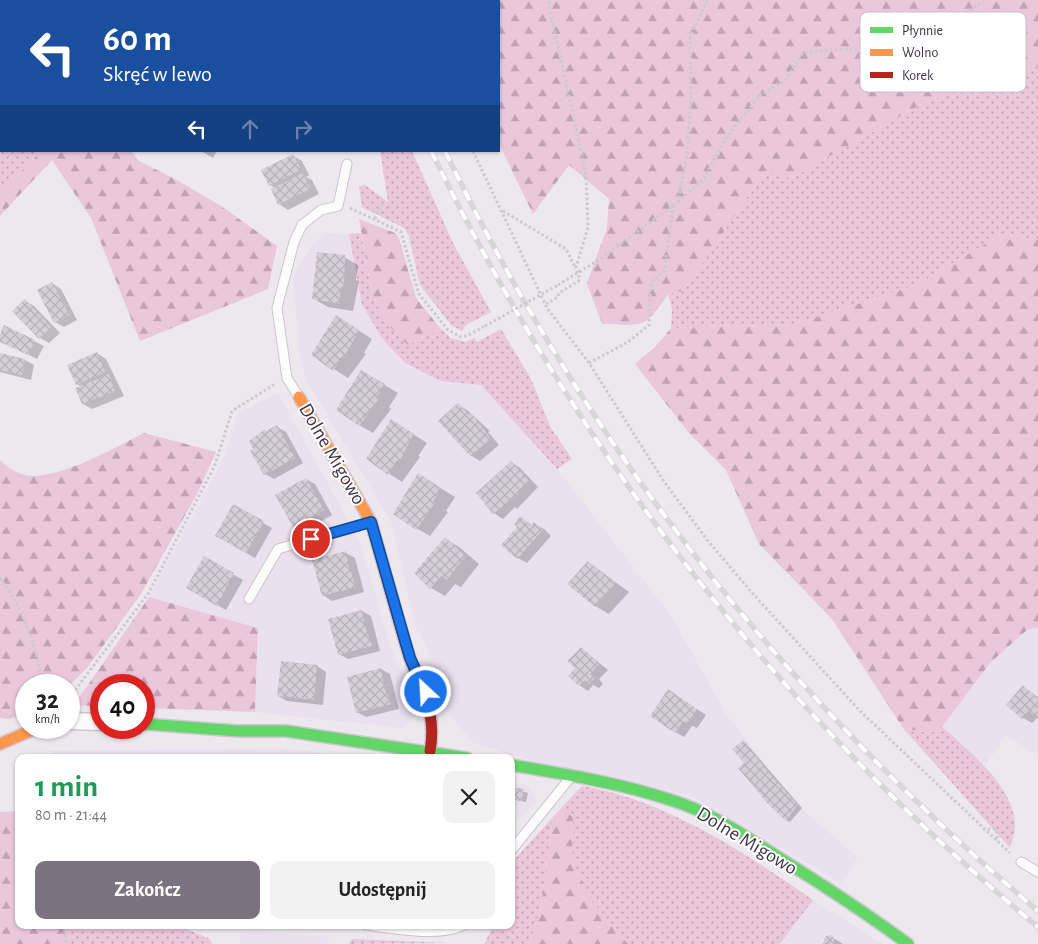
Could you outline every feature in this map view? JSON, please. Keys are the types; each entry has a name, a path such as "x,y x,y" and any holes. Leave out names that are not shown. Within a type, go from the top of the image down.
{"street":[{"name":"Dolne Migowo","path":"299,397 371,522 410,658 430,706 433,735 430,751"},
{"path":"155,725 238,731 286,731 446,754"},
{"path":"0,744 15,738"},
{"name":"Dolne Migowo","path":"515,766 573,774 672,800 704,813 731,827 856,906 908,944"}],"lane":[{"path":"338,206 347,164"},
{"name":"Dolne Migowo","path":"299,397 287,378 277,308 294,242 302,225 321,210 338,206"},
{"path":"249,598 278,549 371,522"},
{"path":"515,846 573,774"},
{"path":"1025,864 1038,872"},
{"path":"408,929 429,931 455,929"}],"path":[{"path":"548,0 586,174 588,227 576,268"},
{"path":"678,202 687,154 691,98 690,38 707,0"},
{"path":"967,12 986,0"},
{"path":"338,206 352,209 401,232 420,294 448,330 461,337 467,336 597,261 678,202 704,178 726,138 761,94 785,81 803,52 839,49 860,50"},
{"path":"474,152 503,210 546,304 590,363 665,483 708,541 754,596 860,711 983,829 1025,864"},
{"path":"377,220 383,202"},
{"path":"590,363 628,342 649,325 651,282 664,271 673,206"},
{"path":"503,210 566,249 576,268 580,280 546,304"},
{"path":"80,684 148,594 215,465 232,411 287,378"},
{"path":"0,578 11,592 27,623 40,674"},
{"path":"983,829 996,829 998,842"},
{"path":"64,929 66,944"}],"shaded area":[{"path":"325,233 349,234 362,304 405,363 441,381 481,385 557,469 672,617 726,714 772,774 805,812 858,857 841,883 691,796 518,757 515,754 509,754 472,742 438,698 444,691 419,630 417,632 391,522 307,381 299,353 293,277 312,245"},
{"path":"278,393 360,542 389,642 418,714 402,728 255,712 258,628 149,597 225,455 237,414"},
{"path":"1038,627 1038,756 1006,735 985,766 942,727 990,663 1027,630"},
{"path":"277,748 331,754 52,754 52,751"},
{"path":"515,783 528,785 536,801 515,823"},
{"path":"813,900 883,944 781,944"},
{"path":"240,931 329,937 328,944 240,944"}],"green space":[{"path":"500,0 1038,0 1038,65 1026,72 1026,12 860,12 860,92 957,92 927,101 791,178 765,171 683,291 668,294 648,320 642,323 627,325 602,324 587,283 607,228 609,199 569,165 533,214 500,146"},
{"path":"1038,65 1038,240 1002,234 916,285 795,324 671,328 672,309 668,294 683,291 765,171 791,178 927,101 957,92 1026,92 1026,72"},
{"path":"0,152 40,152 0,194"},
{"path":"40,152 132,152 139,161 177,180 221,206 277,246 268,289 140,341 91,218 52,160 0,216 0,194"},
{"path":"380,152 412,152 453,243 491,312 466,325 462,331 451,325 420,285 409,236 404,228 362,207 359,186 365,185 388,202"},
{"path":"359,219 395,233 399,238 416,298 441,329 408,345 385,322 372,294"},
{"path":"361,233 372,294 408,345 441,329 451,338 465,342 474,338 477,342 501,329 530,377 551,428 572,459 557,469 481,385 441,381 405,363 381,337 362,304 349,234"},
{"path":"1002,234 1038,240 1038,627 1027,630 990,663 942,727 930,733 903,728 832,619 759,544 726,470 689,433 635,364 656,346 671,328 795,324 916,285"},
{"path":"144,433 216,452 197,494 141,594 87,668 80,675 15,674 15,717 0,718 0,460 19,473 34,476 61,471 105,453"},
{"path":"149,597 258,628 255,712 155,708 155,674 96,674"},
{"path":"90,682 90,706 80,705 80,696"},
{"path":"942,727 977,758 999,783 1007,797 1013,811 1015,825 1010,848 903,728 930,733"},
{"path":"582,786 644,803 703,830 760,864 813,900 780,944 628,944 591,901 572,860 573,818 564,805"},
{"path":"564,805 573,818 572,860 592,901 628,944 529,944 540,912 553,817"},
{"path":"15,811 15,929 69,929 70,944 0,944 0,812"},
{"path":"553,817 540,912 529,944 484,944 492,929 515,929 515,859"},
{"path":"69,929 186,929 210,939 212,944 70,944"},
{"path":"352,939 450,943 349,944"}],"building":[{"path":"293,154 301,170 269,186 261,170"},
{"path":"303,173 310,189 278,205 271,189"},
{"path":"317,252 345,255 344,287 341,287 339,304 312,299"},
{"path":"52,282 69,315 54,323 37,290"},
{"path":"25,299 51,327 39,339 12,311"},
{"path":"336,315 359,330 344,358 342,357 333,371 311,355"},
{"path":"4,325 35,340 28,355 0,342 0,334"},
{"path":"97,352 105,372 76,385 67,365"},
{"path":"0,353 25,359 22,375 0,370"},
{"path":"361,370 385,384 376,398 378,400 359,426 336,410"},
{"path":"109,374 115,391 82,404 75,388"},
{"path":"458,403 469,415 471,413 491,439 470,456 438,421"},
{"path":"391,419 414,434 399,462 397,460 388,475 366,459"},
{"path":"277,425 295,458 264,475 250,451 253,449 249,441 265,429 266,431"},
{"path":"511,461 529,481 517,492 519,494 493,514 476,493"},
{"path":"418,473 441,488 433,502 435,503 416,530 393,514"},
{"path":"306,478 324,510 293,527 275,495"},
{"path":"233,504 264,521 246,553 215,536"},
{"path":"520,516 531,526 534,522 543,530 517,559 501,545 517,527 514,524"},
{"path":"445,537 466,555 447,580 441,576 430,589 414,573"},
{"path":"346,551 348,564 356,587 322,596 312,560"},
{"path":"204,556 234,573 217,606 186,588"},
{"path":"588,561 616,583 595,607 567,584"},
{"path":"362,610 364,623 372,646 338,655 328,619"},
{"path":"581,647 599,664 590,674 595,678 589,684 585,680 579,686 568,676 575,668 567,661"},
{"path":"281,661 317,665 314,700 277,696"},
{"path":"381,668 384,685 389,685 384,687 391,704 356,713 347,677"},
{"path":"1023,685 1038,699 1038,719 1029,711 1022,719 1006,705"},
{"path":"668,689 697,709 687,724 683,721 675,733 650,716"},
{"path":"744,740 768,772 798,805 786,821 769,805 738,768 744,763 732,749"},
{"path":"515,788 524,789 522,801 515,799"},
{"path":"831,935 834,938 834,944 823,944 826,936"}],"railway":[{"path":"432,152 489,263 552,371 619,474 692,572 770,667 854,758 943,844 1038,927"},
{"path":"446,152 501,261 563,366 629,466 701,563 777,655 859,744 946,829 1038,911"}],"traffic: fast":[{"path":"155,725 238,731 286,731 440,754"},
{"path":"515,766 612,784 671,800 699,811 739,832 860,910 908,944"}],"traffic: slow":[{"path":"299,397 371,522 389,586"},
{"path":"0,744 15,738"}],"traffic: jam":[{"path":"389,586 407,649 430,714 432,725 430,751"}],"route":[{"path":"311,539 371,522 410,658 426,692"}]}
